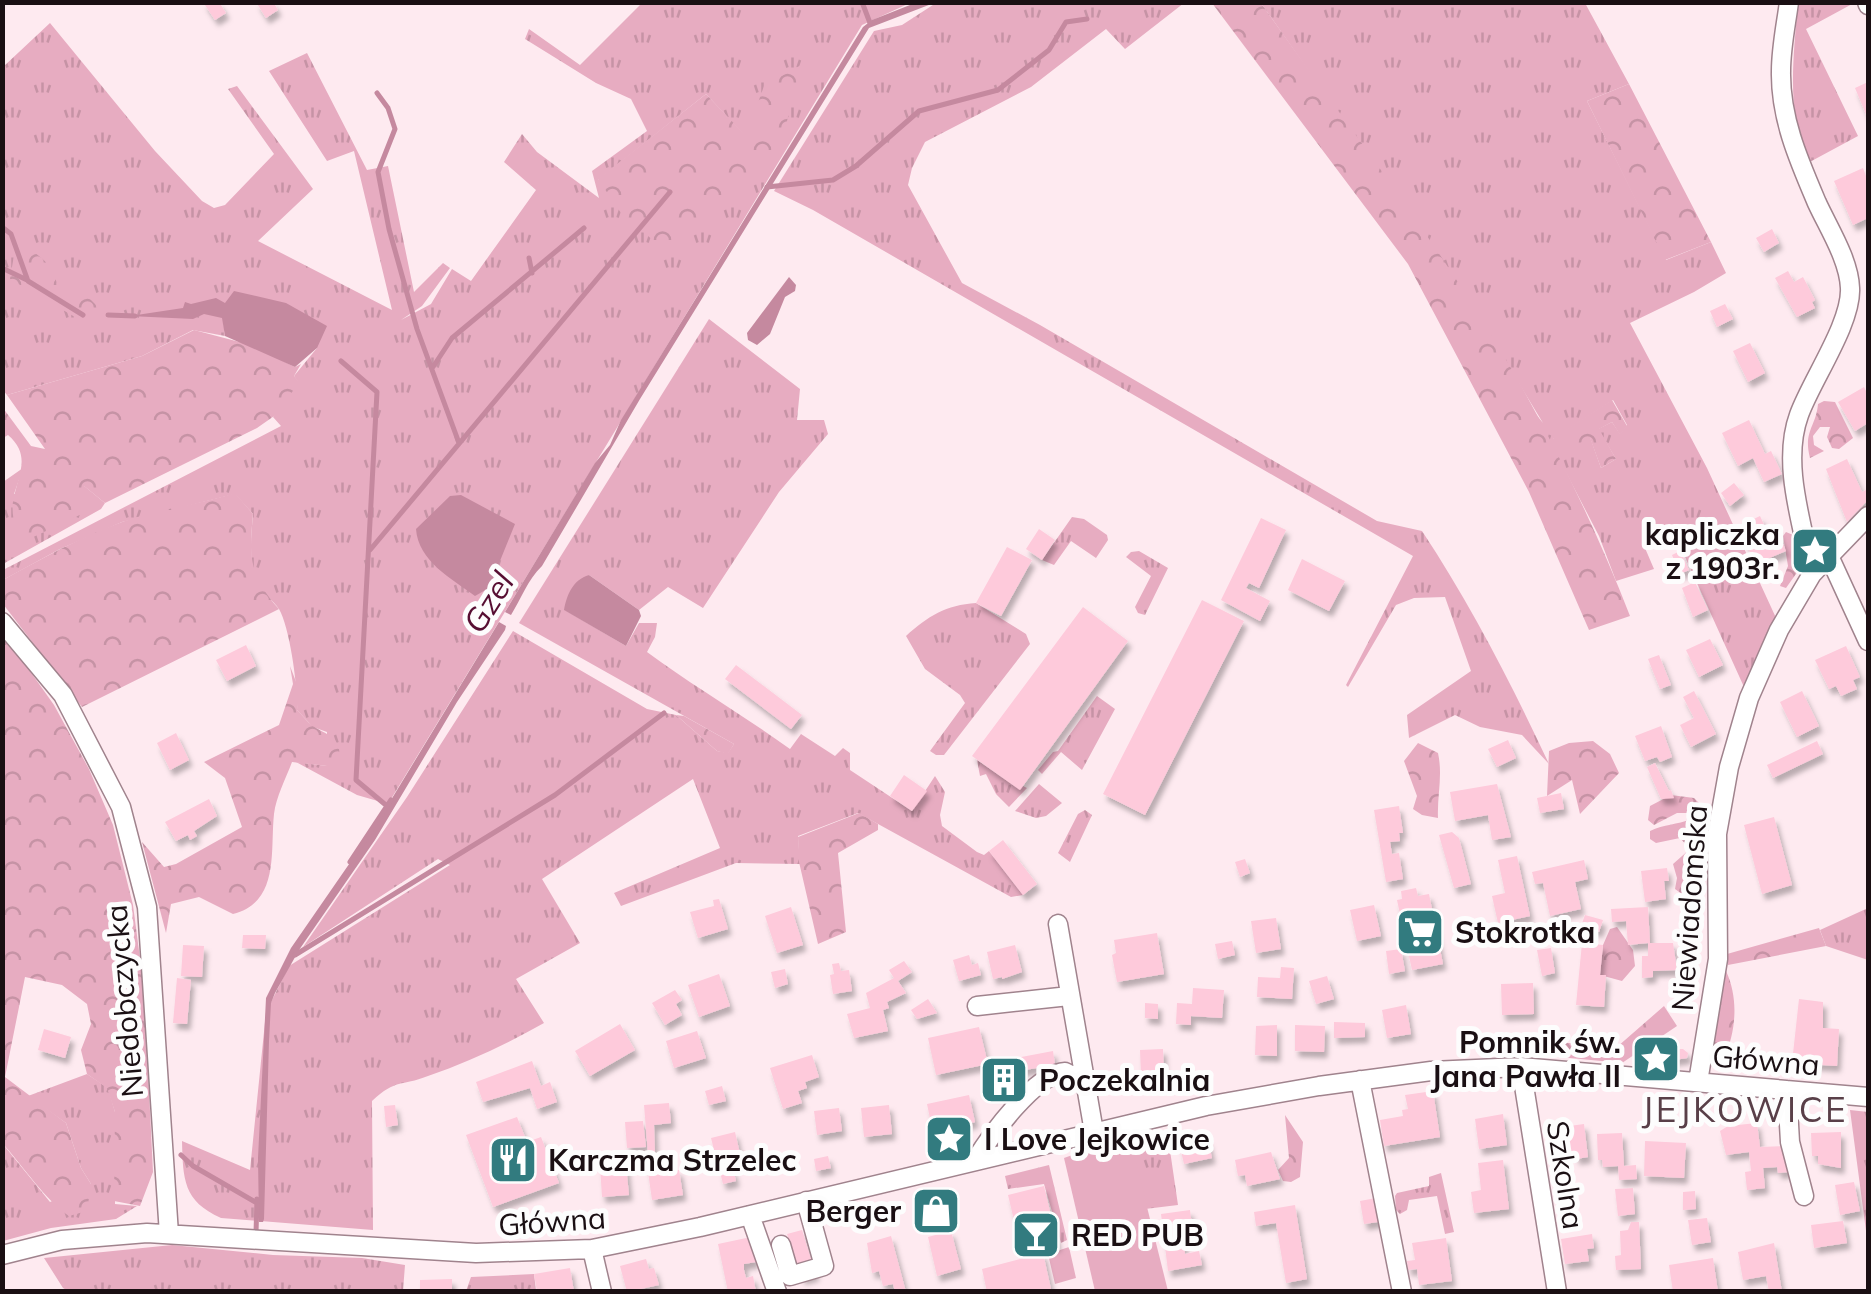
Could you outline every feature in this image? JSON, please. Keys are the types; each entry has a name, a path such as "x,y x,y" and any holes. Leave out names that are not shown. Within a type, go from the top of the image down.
{"street":[{"path":"1789,2 1781,71 1785,116 1800,163 1848,272 1851,292 1839,329 1798,416 1793,439 1792,468 1812,574"},
{"name":"Niewiadomska","path":"1698,1082 1718,959 1717,834 1729,767 1749,698 1779,630 1812,574 1868,516"},
{"path":"1829,556 1868,641"},
{"name":"Niedobczycka","path":"2,622 63,695 122,807 147,908 169,1234"},
{"path":"1058,924 1094,1132"},
{"path":"977,1006 1069,996"},
{"name":"Główna","path":"2,1255 94,1235 169,1234 514,1254 592,1249 1206,1106 1360,1080 1457,1069 1521,1068 1868,1097"},
{"name":"Szkolna","path":"1521,1068 1558,1292"},
{"path":"975,1160 990,1138 1046,1078 1065,1072 1084,1082"},
{"path":"1360,1080 1402,1292"},
{"path":"1787,1090 1790,1142 1804,1196"},
{"path":"750,1214 790,1276 824,1266 806,1201"},
{"path":"776,1252 818,1242"},
{"path":"592,1249 602,1292"},
{"path":"776,1252 778,1292"}],"green space":[{"path":"642,3 910,3 862,25 388,804 357,795 296,762 327,766 327,732 313,727 297,710 287,630 279,609 258,585 251,559 253,514 235,494 122,522 3,580 3,570 281,426 273,417 298,382 294,376 317,348 222,309 225,336 193,330 142,356 7,395 2,389 3,67 50,23 155,151 202,201 214,208 225,205 274,154 228,89 237,86 313,189 258,241 392,310 354,151 327,161 269,71 307,53 367,170 388,166 414,292 443,263 450,268 422,306 401,320 431,304 452,269 471,281 536,190 504,162 522,134 537,152 599,198 592,171 647,131 631,99 596,83 525,39 529,29 580,65","holes":["706,94 746,137 598,180"]},
{"path":"936,3 1184,3 1125,49 1106,29 1031,87 925,142 908,185 962,283 1377,521 1422,531 1490,645 1549,764 1522,735 1480,727 1455,715 1409,738 1407,715 1471,671 1445,597 1414,598 1396,605 1346,685 1413,556 774,191 874,31 902,25"},
{"path":"1212,3 1261,3 1427,236 1535,410 1630,616 1589,630 1529,492 1408,264"},
{"path":"1261,3 1585,3 1629,84 1587,101 1666,260 1711,242 1726,273 1630,323 1707,468 1777,620 1744,687 1672,528 1642,541 1654,569 1616,581 1599,536 1535,413 1543,423 1464,293","holes":["1613,400 1627,425 1620,434 1612,422 1598,429 1616,459 1601,468 1590,437 1553,439"]},
{"path":"1798,3 1854,3 1806,29 1858,136 1806,164 1794,103"},
{"path":"801,65 783,137 704,224 661,247 621,213 598,179 706,94 746,136 764,86"},
{"path":"1629,84 1711,242 1665,260 1587,101"},
{"path":"24,246 47,264 58,291 72,298 89,298 98,307 90,320 80,320 10,279 14,255"},
{"path":"709,319 800,389 797,420 824,420 828,434 779,492 703,608 668,587 639,610 589,575 565,610 626,646 639,623 657,623 647,652 790,749 801,734 835,756 843,748 850,753 850,770 912,811 935,776 945,792 942,826 977,852 984,855 989,851 1023,895 1011,897 858,813 798,836 800,864 736,863 621,906 614,893 720,848 693,779 542,879 580,943 516,979 544,1023 458,1065 393,1086 372,1101 373,1230 221,1218 208,1211 188,1187 182,1141 250,1170 266,1012 289,966 450,865 438,859 303,947 407,797 513,631 647,709 676,715 717,751 728,753 734,744 519,623"},
{"path":"194,330 251,345 295,367 301,364 294,376 299,382 277,414 257,428 105,503 84,486 86,512 27,540 16,530 14,521 21,457 15,442 8,435 3,438 3,408 31,446 45,449 7,395 142,356"},
{"path":"1612,400 1627,426 1620,435 1612,422 1599,429 1616,459 1601,468 1590,438 1561,453 1553,438"},
{"path":"1835,402 1853,438 1839,449 1832,448 1827,437 1830,427 1820,427 1813,436 1814,445 1824,451 1810,458 1809,435 1818,404"},
{"path":"23,468 14,494 83,485 105,503 101,509 3,564 3,482"},
{"path":"235,493 253,514 253,565 279,609 82,707 3,604 3,580 76,541 122,522"},
{"path":"1072,517 1084,519 1107,535 1108,540 1096,558 1071,541 1054,565 1042,560"},
{"path":"1786,532 1798,537 1803,564 1786,588 1780,586 1788,566 1783,536"},
{"path":"1139,551 1168,568 1145,615 1135,607 1151,576 1126,557"},
{"path":"976,603 1026,634 1030,644 944,755 936,755 930,751 965,703 925,669 906,636 938,613"},
{"path":"3,633 54,705 89,769 113,825 133,905 144,989 153,1172 140,1206 114,1201 115,1112 107,1088 87,1074 81,1050 91,1024 87,1004 62,985 25,977 5,1077 66,1123 81,1168 91,1184 87,1211 69,1216 60,1210 3,1144"},
{"path":"290,666 298,687 297,710 334,739 339,759 327,766 292,762 275,808 270,873 259,899 233,914 199,897 171,904 166,933 142,842 164,867 242,827 225,778 204,762 279,725 293,684"},
{"path":"1097,696 1115,709 1082,770 1061,752 1042,774 1038,770 1058,751"},
{"path":"676,715 734,744 728,754 717,751"},
{"path":"1593,741 1610,754 1619,773 1580,814 1572,780 1547,796 1549,751 1569,743"},
{"path":"1418,743 1438,753 1438,818 1413,809 1417,796 1404,761"},
{"path":"977,760 1019,789 1027,788 1009,807 996,794 986,774 980,776"},
{"path":"1039,784 1062,803 1046,816 1036,818 1015,811"},
{"path":"1671,795 1694,798 1701,805 1690,813 1677,813 1654,825 1648,820 1650,806"},
{"path":"1085,810 1092,815 1070,862 1058,853 1078,814"},
{"path":"859,813 878,824 878,830 838,853 846,932 818,944 799,862 798,837"},
{"path":"1691,819 1706,836 1706,881 1682,894 1675,889 1673,864 1690,849 1680,838 1656,843 1650,839 1650,831"},
{"path":"1868,908 1868,960 1826,946 1820,930"},
{"path":"1617,927 1633,950 1635,966 1622,981 1600,975 1603,945 1610,929"},
{"path":"1819,928 1826,946 1728,965 1727,954"},
{"path":"1726,971 1734,1015 1724,1059 1712,1043 1718,984"},
{"path":"1664,1006 1677,1026 1622,1063 1560,1057 1557,1042 1617,1047"},
{"path":"87,1074 108,1088 115,1112 115,1204 137,1206 116,1219 51,1228 3,1241 2,1143 50,1202 91,1184 81,1168 66,1123 28,1096"},
{"path":"1850,1110 1868,1112 1868,1246"},
{"path":"1285,1115 1303,1142 1300,1177 1291,1182 1283,1181 1278,1170 1289,1158"},
{"path":"1167,1130 1178,1205 1145,1209 1156,1291 1129,1140"},
{"path":"1129,1135 1168,1291 1095,1291 1064,1158"},
{"path":"1049,1165 1067,1240 1061,1243 1044,1184 1008,1189 1005,1176"},
{"path":"1441,1173 1454,1232 1445,1234 1437,1196 1409,1200 1407,1210 1400,1214 1395,1196 1429,1186 1429,1177"},
{"path":"172,1245 273,1255 362,1258 405,1265 403,1291 70,1292 63,1288 44,1258"},
{"path":"1069,1247 1076,1278 1055,1284 1048,1254"},
{"path":"534,1274 536,1291 466,1291 471,1277"}],"shaded area":[{"path":"915,3 934,3 869,28 542,566 511,615 505,612 863,27"},
{"path":"789,277 796,285 795,291 785,297 770,334 757,345 748,340 747,333"},
{"path":"234,291 286,303 327,326 317,348 295,367 225,336 222,318 204,314 193,319 130,316 183,308 185,302 216,298 225,303"},
{"path":"461,495 515,524 489,588 475,596 429,560 416,529 450,496"},
{"path":"589,575 639,610 641,616 626,646 564,610 572,588"},
{"path":"499,622 506,626 505,630 375,840 299,950 271,1003 264,1219 259,1222 266,998 291,948 374,828"}],"building":[{"path":"203,2 219,2 226,13 215,20"},
{"path":"256,2 273,2 278,10 266,18"},
{"path":"1868,82 1868,119 1855,88"},
{"path":"1863,168 1868,182 1868,218 1853,225 1834,181"},
{"path":"1772,229 1779,243 1764,252 1756,238"},
{"path":"1788,271 1794,282 1803,277 1815,300 1815,308 1797,317 1775,278"},
{"path":"1725,304 1733,319 1717,327 1710,311"},
{"path":"1750,343 1765,373 1748,382 1733,351"},
{"path":"1864,387 1868,395 1868,423 1855,431 1838,402"},
{"path":"1749,420 1765,454 1771,451 1782,474 1764,482 1753,458 1738,466 1722,433"},
{"path":"1847,459 1862,492 1868,489 1868,500 1847,522 1826,469"},
{"path":"1734,483 1744,495 1730,506 1721,493"},
{"path":"1760,516 1766,529 1775,525 1786,551 1755,564 1739,526"},
{"path":"1261,518 1286,530 1259,588 1249,583 1246,588 1270,601 1260,621 1221,600"},
{"path":"1039,529 1055,540 1042,560 1026,549"},
{"path":"1007,547 1032,560 1001,616 976,603"},
{"path":"1680,551 1689,570 1680,574 1672,555"},
{"path":"1302,559 1345,581 1329,611 1288,590"},
{"path":"1695,582 1708,610 1693,617 1682,588"},
{"path":"1202,600 1244,621 1145,815 1103,794"},
{"path":"1083,607 1128,641 1020,790 972,756"},
{"path":"1710,639 1723,665 1699,677 1686,650"},
{"path":"246,645 256,666 227,681 216,660"},
{"path":"1846,646 1860,677 1853,680 1857,689 1841,696 1836,686 1829,689 1815,660"},
{"path":"1659,655 1671,685 1660,689 1648,659"},
{"path":"736,665 802,715 791,729 725,679"},
{"path":"1694,691 1716,734 1691,747 1680,725 1694,718 1683,697"},
{"path":"1802,691 1819,726 1797,737 1780,702"},
{"path":"1661,726 1672,757 1660,762 1657,757 1645,761 1635,736"},
{"path":"176,733 189,760 170,770 157,743"},
{"path":"1508,740 1516,758 1497,767 1488,749"},
{"path":"1817,741 1823,754 1773,778 1767,765"},
{"path":"1655,763 1674,798 1661,799 1647,767"},
{"path":"904,775 927,791 912,811 890,796"},
{"path":"1497,784 1511,837 1492,840 1488,815 1455,821 1450,792"},
{"path":"1561,793 1564,809 1540,813 1537,798"},
{"path":"209,799 217,816 194,831 197,836 190,840 188,835 176,841 165,822"},
{"path":"1399,806 1403,833 1399,833 1400,841 1390,842 1392,854 1399,853 1403,879 1386,882 1374,810"},
{"path":"1774,817 1792,885 1762,894 1744,825"},
{"path":"1452,832 1459,838 1471,884 1454,888 1439,835"},
{"path":"1003,840 1037,884 1023,895 989,851"},
{"path":"1517,856 1530,916 1498,923 1492,896 1505,893 1498,860"},
{"path":"1245,859 1250,873 1240,877 1235,862"},
{"path":"1584,860 1588,879 1575,882 1581,909 1550,916 1543,883 1535,884 1532,872"},
{"path":"1667,868 1666,899 1645,902 1641,871"},
{"name":"Stokrotka","path":"1416,888 1418,896 1429,894 1443,964 1412,970 1397,900 1402,899 1401,891"},
{"path":"719,899 728,929 698,938 690,912 714,906 713,900"},
{"path":"1374,905 1381,936 1357,941 1350,910"},
{"path":"791,907 803,945 777,953 765,916"},
{"path":"1648,907 1650,943 1673,943 1677,970 1653,971 1653,977 1642,978 1642,956 1648,956 1648,943 1628,945 1626,921 1612,922 1611,909"},
{"path":"1585,915 1603,920 1599,932 1581,926"},
{"path":"1276,918 1281,949 1256,953 1251,921"},
{"path":"1157,933 1164,974 1117,982 1112,955 1116,953 1114,940"},
{"path":"243,935 266,935 265,949 242,948"},
{"path":"1232,941 1235,955 1218,959 1215,944"},
{"path":"1582,943 1603,945 1600,975 1606,975 1604,1007 1576,1005"},
{"path":"183,945 204,946 202,977 181,976"},
{"path":"1015,945 1022,972 993,979 987,952"},
{"path":"1551,948 1555,973 1542,976 1537,950"},
{"path":"1401,949 1405,971 1389,974 1386,951"},
{"path":"969,955 972,965 978,963 981,975 959,981 953,960"},
{"path":"904,961 912,972 898,981 906,993 887,1002 889,1008 883,1010 888,1031 854,1038 847,1014 870,1008 866,993 894,978 889,970"},
{"path":"839,963 841,971 849,970 852,991 833,994 832,964"},
{"path":"1281,967 1294,968 1292,999 1257,997 1258,977 1280,978"},
{"path":"785,969 788,984 775,988 771,972"},
{"path":"719,974 730,1006 699,1017 688,985"},
{"path":"1327,976 1334,999 1316,1004 1309,981"},
{"path":"177,978 191,980 187,1024 173,1023"},
{"path":"1533,983 1534,1014 1502,1015 1501,984"},
{"path":"1193,988 1224,990 1222,1018 1191,1016 1191,1025 1176,1024 1177,1003 1192,1004"},
{"path":"675,990 682,1000 676,1004 682,1015 665,1025 652,1003"},
{"path":"928,999 937,1013 917,1019 911,1010"},
{"path":"1799,999 1823,1002 1823,1028 1839,1029 1837,1066 1792,1063"},
{"path":"1145,1003 1158,1004 1158,1019 1145,1018"},
{"path":"1406,1005 1411,1034 1387,1038 1382,1010"},
{"path":"1334,1022 1365,1023 1365,1037 1334,1038"},
{"path":"620,1024 635,1050 590,1076 575,1051"},
{"path":"1277,1025 1277,1056 1255,1055 1256,1026"},
{"path":"1295,1025 1325,1026 1324,1052 1295,1051"},
{"path":"979,1027 988,1064 936,1075 928,1038"},
{"path":"44,1029 71,1037 65,1058 38,1050"},
{"path":"697,1031 706,1058 674,1068 666,1041"},
{"path":"1163,1049 1164,1073 1141,1075 1140,1050"},
{"path":"1668,1049 1683,1049 1687,1058 1668,1061"},
{"path":"1053,1051 1055,1065 1019,1071 1022,1088 991,1094 987,1071 1018,1065 1016,1058"},
{"path":"812,1055 819,1077 805,1082 807,1088 798,1091 802,1103 783,1109 770,1068"},
{"path":"532,1061 541,1086 550,1082 557,1102 537,1109 530,1088 483,1102 476,1082"},
{"path":"722,1086 726,1101 709,1105 705,1091"},
{"path":"1433,1091 1440,1137 1384,1146 1380,1120 1403,1116 1402,1110 1408,1109 1405,1095"},
{"path":"969,1095 975,1122 933,1133 927,1104"},
{"path":"669,1103 671,1123 654,1125 655,1153 648,1154 644,1105"},
{"path":"395,1105 398,1125 386,1127 384,1106"},
{"path":"889,1105 892,1134 864,1137 861,1108"},
{"path":"839,1108 842,1131 817,1135 814,1111"},
{"path":"1503,1114 1507,1145 1479,1149 1475,1119"},
{"name":"Karczma Strzelec","path":"517,1117 527,1142 541,1137 559,1183 493,1207 466,1135"},
{"path":"643,1121 646,1147 627,1148 625,1122"},
{"path":"1757,1123 1760,1147 1787,1146 1789,1172 1778,1173 1777,1167 1763,1168 1765,1188 1747,1190 1749,1152 1726,1155 1720,1131 1728,1126"},
{"path":"1584,1124 1588,1157 1576,1159 1575,1151 1558,1153 1555,1128"},
{"path":"735,1132 741,1158 718,1166 711,1138"},
{"path":"1841,1132 1841,1168 1818,1164 1818,1156 1812,1156 1811,1133"},
{"path":"1622,1133 1624,1166 1636,1165 1637,1179 1619,1180 1618,1166 1603,1167 1602,1160 1598,1160 1597,1134"},
{"path":"1208,1140 1212,1158 1184,1164 1180,1146"},
{"path":"1645,1141 1686,1143 1684,1178 1644,1176"},
{"path":"1271,1152 1280,1179 1247,1186 1245,1175 1238,1176 1235,1160"},
{"path":"828,1156 831,1168 816,1171 814,1159"},
{"path":"656,1157 659,1173 679,1170 683,1195 652,1200 646,1158"},
{"path":"1503,1160 1509,1209 1474,1213 1471,1192 1481,1190 1478,1163"},
{"path":"626,1165 629,1195 602,1197 600,1166"},
{"path":"733,1169 736,1181 723,1184 720,1172"},
{"path":"1854,1182 1860,1211 1840,1215 1835,1185"},
{"path":"1044,1186 1058,1245 1022,1254 1008,1195"},
{"path":"1633,1188 1635,1214 1618,1216 1615,1189"},
{"path":"934,1189 947,1224 934,1228 920,1193"},
{"path":"1695,1191 1696,1209 1683,1210 1683,1192"},
{"path":"1381,1197 1385,1221 1364,1224 1360,1201"},
{"path":"1295,1205 1307,1279 1286,1283 1276,1223 1256,1226 1254,1212"},
{"path":"1190,1210 1193,1233 1183,1235 1185,1254 1199,1251 1202,1265 1168,1271 1161,1214"},
{"path":"1707,1218 1711,1242 1692,1245 1688,1220"},
{"path":"1843,1221 1847,1243 1814,1248 1811,1225"},
{"path":"1631,1222 1639,1222 1641,1269 1616,1270 1615,1256 1621,1255 1620,1231 1628,1230"},
{"path":"802,1230 816,1275 802,1279 787,1234"},
{"path":"951,1231 961,1269 937,1276 928,1237"},
{"path":"1592,1234 1594,1248 1587,1249 1589,1261 1565,1264 1561,1239"},
{"path":"891,1236 906,1292 895,1292 893,1284 883,1286 879,1271 872,1273 867,1243"},
{"path":"751,1237 756,1262 744,1264 744,1270 746,1278 753,1276 756,1292 728,1292 718,1244"},
{"path":"1446,1238 1452,1281 1419,1285 1417,1269 1408,1270 1407,1261 1415,1260 1412,1243"},
{"path":"1774,1243 1782,1292 1769,1292 1766,1276 1743,1280 1738,1252"},
{"path":"1043,1253 1051,1289 987,1292 982,1269"},
{"path":"1713,1258 1718,1292 1673,1292 1669,1265"},
{"path":"646,1259 649,1269 654,1268 659,1285 627,1292 620,1266"},
{"path":"570,1268 574,1292 537,1292 534,1274"},
{"path":"452,1279 452,1292 420,1292 420,1280"}],"waterway":[{"path":"862,2 870,23"},
{"path":"767,187 833,180 856,166 919,111 998,90 1049,50 1066,22 1087,19"},
{"path":"377,93 388,108 395,129 378,172 389,229 417,329 459,443"},
{"path":"370,550 670,192"},
{"path":"2,227 11,234 28,281 83,315"},
{"path":"433,367 452,338 584,228"},
{"path":"529,258 532,273"},
{"path":"2,268 27,280"},
{"path":"108,315 135,316"},
{"path":"341,361 377,392 356,780 387,806"},
{"path":"295,955 555,795 664,713"},
{"name":"Gzel","path":"350,862 391,800"},
{"path":"181,1155 257,1203"},
{"name":"Gzel","path":"256,1233 257,1199"}],"place":[{"name":"kapliczka z 1903r.","path":"1815,551"},
{"name":"Stokrotka","path":"1420,932"},
{"name":"Pomnik św. Jana Pawła II","path":"1656,1059"},
{"name":"Poczekalnia","path":"1004,1080"},
{"name":"I Love Jejkowice","path":"949,1139"},
{"name":"Karczma Strzelec","path":"513,1160"},
{"name":"Berger","path":"936,1211"},
{"name":"RED PUB","path":"1036,1235"}],"district":[{"name":"JEJKOWICE","path":"1745,1109"}]}
